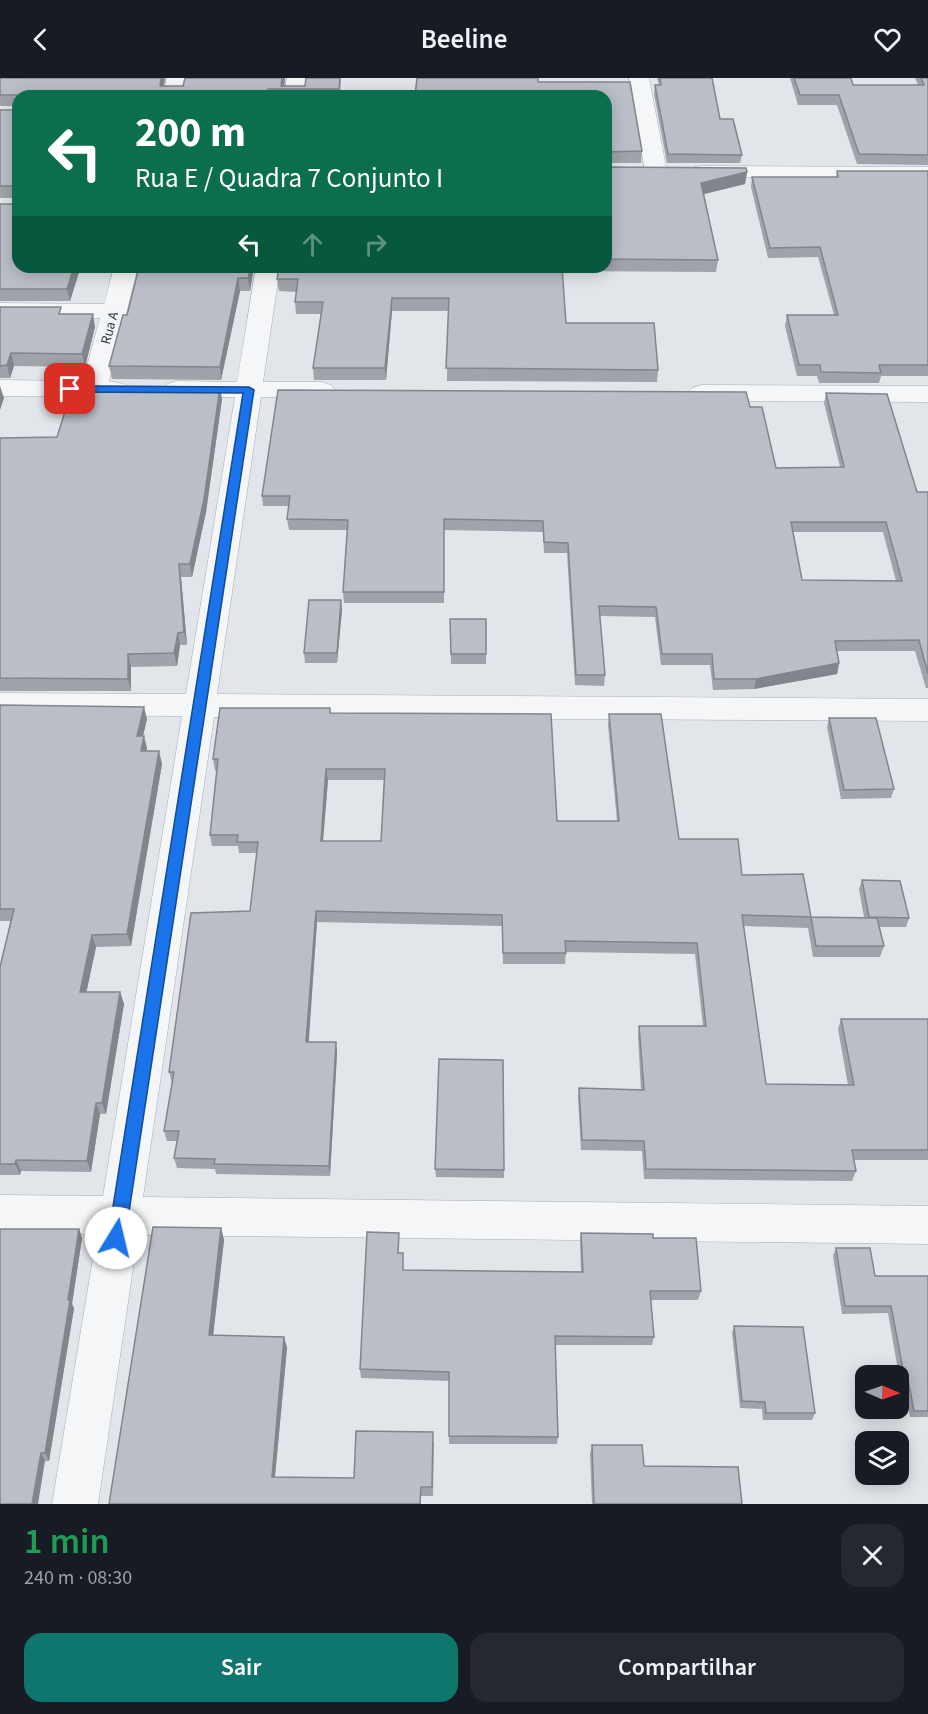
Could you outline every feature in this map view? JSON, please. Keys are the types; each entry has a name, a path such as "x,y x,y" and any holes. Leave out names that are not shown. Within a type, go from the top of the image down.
{"street":[{"path":"639,78 646,172 928,174"},
{"name":"Rua A","path":"94,389 124,273"},
{"path":"75,1504 267,273"},
{"path":"0,310 115,311"},
{"path":"0,388 344,390"},
{"path":"678,393 928,394"},
{"path":"0,704 928,710"},
{"path":"0,1214 928,1225"}],"building":[{"path":"0,78 161,78 160,86 183,86 185,78 282,78 281,86 305,86 306,78 340,78 339,89 12,90 12,95 0,95"},
{"path":"417,78 538,78 538,82 630,82 642,151 612,152 612,90 416,90"},
{"path":"660,78 712,78 720,119 733,119 742,155 668,154 655,85 661,85"},
{"path":"794,78 851,78 853,85 924,85 921,78 928,78 928,155 859,154 839,95 800,95"},
{"path":"0,110 12,110 12,186 0,186"},
{"path":"612,167 746,168 747,172 701,183 718,260 612,259"},
{"path":"837,171 928,171 928,365 879,365 881,373 821,372 820,365 799,365 787,315 838,315 820,247 770,248 752,177 838,177"},
{"path":"0,204 12,204 12,273 72,273 67,289 0,289"},
{"path":"138,273 249,273 248,278 238,278 220,367 109,366 123,315 127,315"},
{"path":"278,273 562,273 566,323 654,323 658,370 446,368 449,298 392,298 385,368 313,368 323,302 295,302 298,279 277,279"},
{"path":"0,307 61,307 59,314 93,314 82,354 11,353 7,365 0,366"},
{"path":"73,386 220,387 204,499 190,564 179,564 184,632 178,633 174,653 128,654 128,679 0,678 0,438 57,437"},
{"path":"278,390 746,392 750,407 762,407 776,468 844,467 826,393 887,394 917,492 928,492 928,674 919,640 835,641 839,663 756,679 714,679 712,654 662,654 656,607 599,606 605,675 576,675 568,543 544,542 543,521 444,519 444,592 343,592 348,520 287,519 290,496 262,496","holes":["791,522 886,522 902,581 802,580"]},
{"path":"309,600 341,600 337,653 304,653"},
{"path":"450,619 486,619 486,654 451,654"},
{"path":"0,705 144,707 137,736 144,736 141,751 159,751 127,934 92,935 80,992 120,992 102,1103 96,1103 87,1161 16,1160 15,1164 0,1164 0,967 14,909 0,909"},
{"path":"220,708 330,708 330,713 551,714 557,821 619,821 609,714 661,714 679,839 738,839 742,875 803,874 811,917 742,915 766,1084 854,1085 841,1019 928,1019 928,1150 852,1150 856,1171 646,1169 644,1141 582,1140 579,1088 644,1090 639,1026 706,1026 697,943 565,941 566,953 503,953 502,915 316,911 306,1042 336,1042 329,1166 214,1164 215,1159 174,1158 179,1131 164,1131 174,1072 169,1072 191,913 250,911 258,842 237,842 238,835 210,835 218,759 213,759","holes":["326,769 385,769 381,841 321,841"]},
{"path":"829,718 876,718 894,789 844,790"},
{"path":"862,880 900,881 909,918 869,917"},
{"path":"811,917 877,918 884,946 816,946"},
{"path":"439,1059 503,1060 504,1170 435,1169"},
{"path":"153,1227 221,1228 209,1335 284,1337 272,1477 354,1478 356,1431 433,1432 432,1487 421,1487 420,1504 109,1504"},
{"path":"0,1229 79,1229 45,1453 41,1453 32,1504 0,1504"},
{"path":"367,1232 399,1233 398,1253 403,1253 403,1270 583,1272 581,1233 653,1234 653,1238 696,1238 701,1291 650,1291 654,1337 555,1336 558,1437 449,1436 449,1372 360,1369"},
{"path":"836,1248 870,1248 875,1276 928,1276 928,1411 914,1411 909,1385 909,1365 902,1365 891,1306 845,1306"},
{"path":"734,1326 803,1327 815,1413 766,1413 765,1402 742,1401"},
{"path":"592,1445 642,1445 644,1466 738,1467 742,1504 594,1504"}],"route":[{"path":"70,389 249,390 116,1238"}]}
